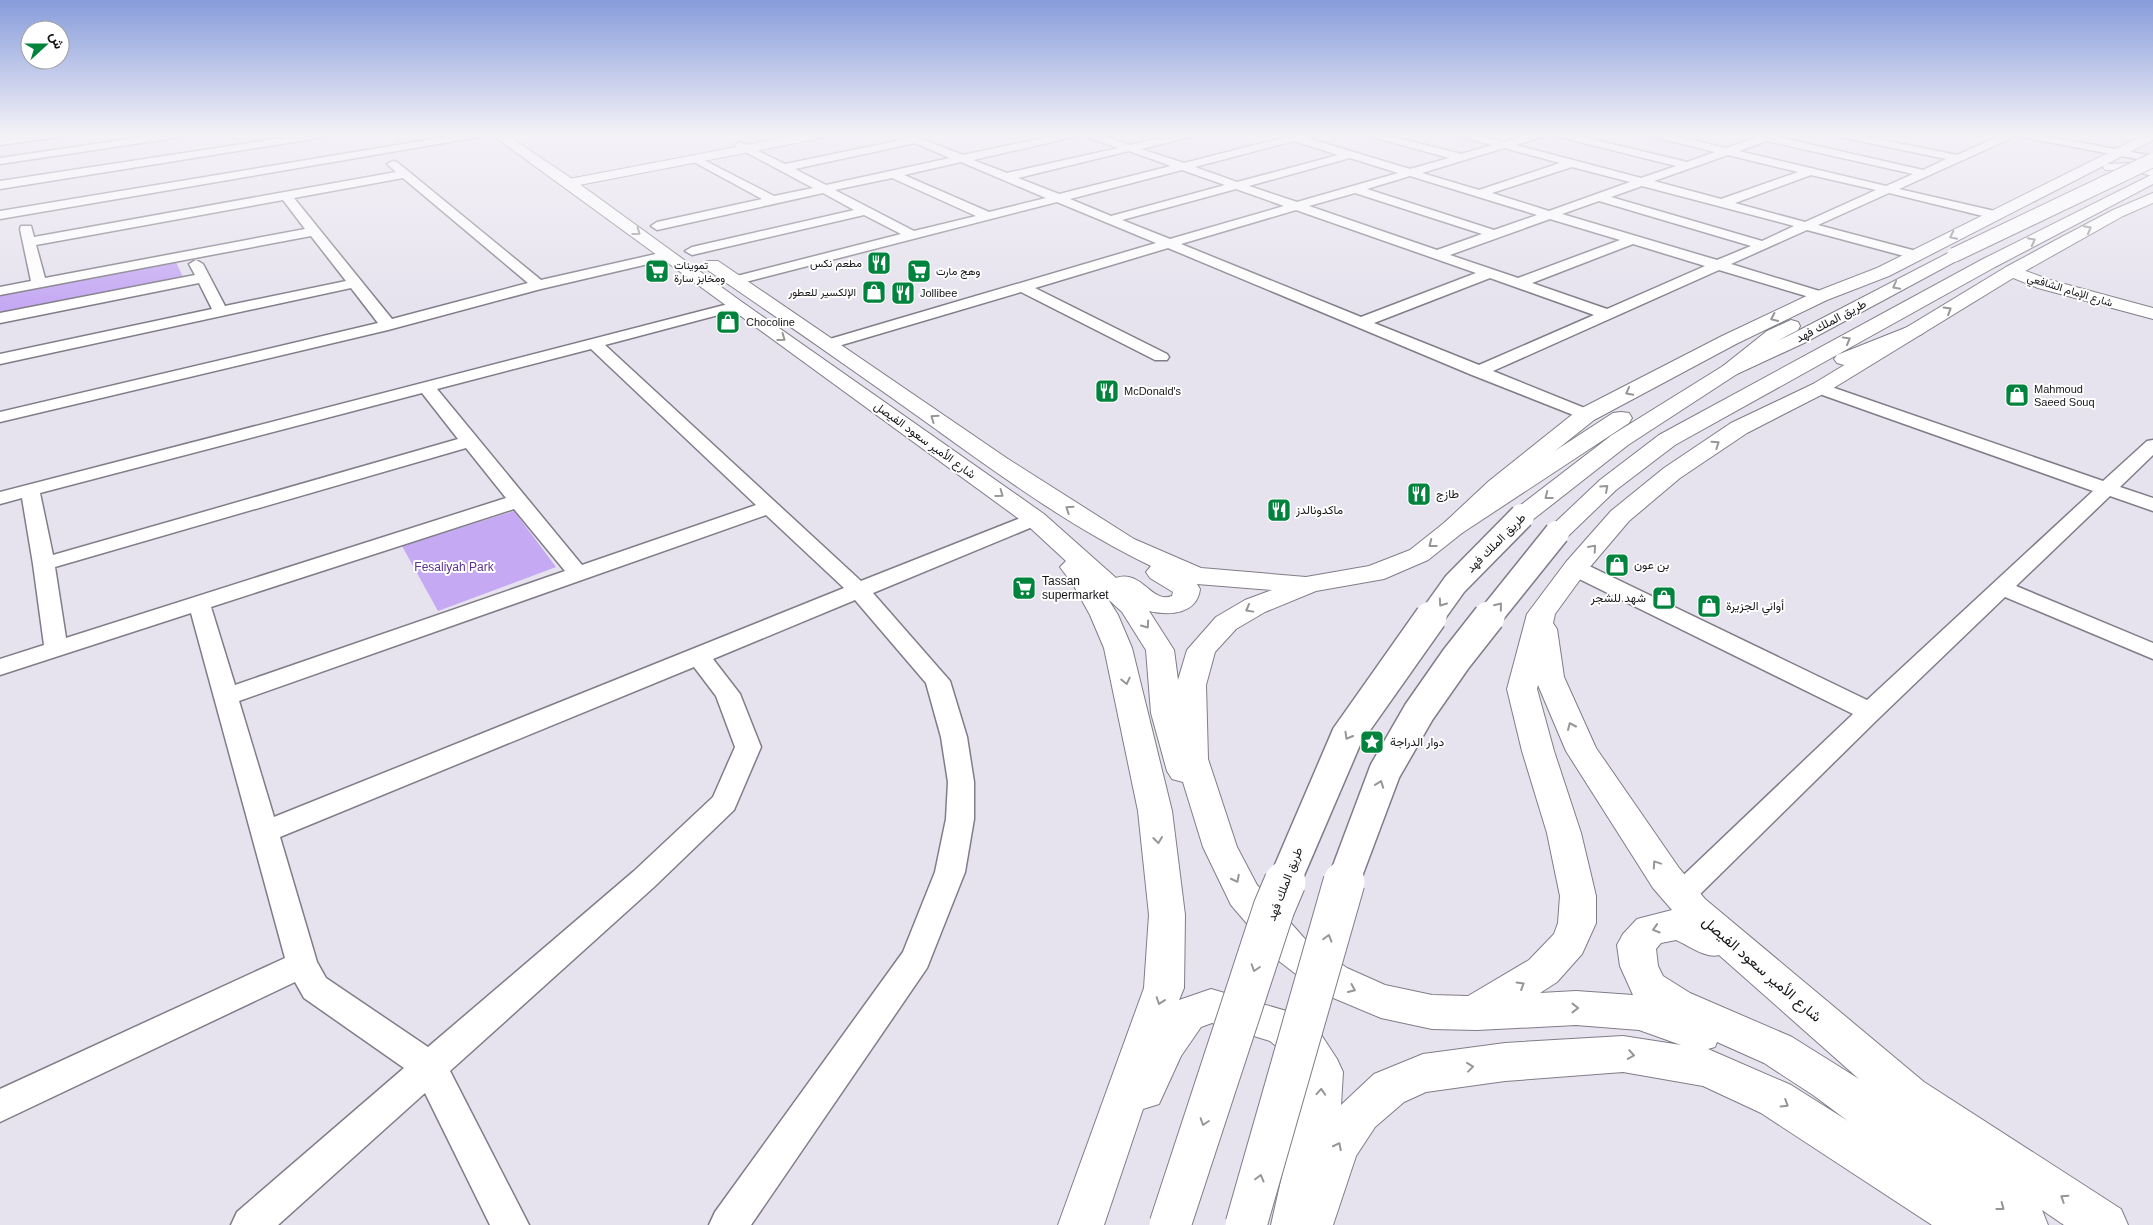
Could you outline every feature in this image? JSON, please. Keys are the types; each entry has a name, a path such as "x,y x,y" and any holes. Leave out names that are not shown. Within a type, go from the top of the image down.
{"main road":[{"name":"شارع الأمير سعود الفيصل","path":"593,191 669,255 736,306 1035,519 1132,606 1160,650 1166,713 1186,781 1220,847"},
{"name":"شارع الأمير سعود الفيصل","path":"598,191 692,250 1000,464 1102,531 1179,570 1198,576 1310,584"},
{"path":"1966,1181 1735,1045 1639,1013 1576,1008 1473,1013 1432,1012 1380,1001 1333,980 1292,950 1244,895 1220,847 1192,759 1191,685 1201,650 1226,623 1254,606 1310,584 1375,574 1419,554 1453,528 1648,401 1730,370 1774,336 1883,272 2040,191"},
{"path":"2023,200 2045,191"},
{"name":"طريق الملك فهد","path":"1170,1225 1274,908 1347,736 1455,584 1522,516 1620,440 1730,370 1797,340 1954,255 2085,191"},
{"name":"طريق الملك فهد","path":"1246,1225 1341,890 1384,771 1419,712 1456,659 1556,533 1608,485 1667,440 1989,263 2128,191"},
{"path":"2118,213 2151,191"},
{"path":"1473,1013 1543,971 1569,943 1577,923 1578,896 1564,833 1538,751 1522,689 1540,614 1575,568 1620,516 1672,473 1739,428 1820,388 2012,271 2118,213 2153,197"},
{"name":"شارع الإمام الشافعي","path":"2012,271 2041,275 2153,303"},
{"name":"شارع الإمام الشافعي","path":"2012,271 2044,284 2153,314"},
{"path":"1453,528 1497,486 1586,415 1729,340 1821,296 1883,272"},
{"path":"1720,410 1915,330"},
{"path":"1035,519 1155,604 1164,607 1172,606 1181,603 1186,598 1187,589 1139,559 1102,531"},
{"path":"1035,519 1086,584 1104,615 1118,648 1155,811 1167,916 1164,988 1083,1219"},
{"name":"شارع الأمير سعود الفيصل","path":"1540,614 1549,677 1582,751 1666,878 1692,909 1909,1096 2105,1225"},
{"path":"1909,1096 1713,940 1679,924 1650,930 1636,945 1639,966 1649,988 1676,1005 1778,1050 1828,1081 2025,1225"},
{"path":"1083,1219 1167,1043 1188,1015 1211,1006 1283,1026 1306,1046 1322,1072 1321,1096 1294,1225"},
{"path":"1310,1225 1337,1145 1360,1113 1389,1088 1423,1073 1505,1062 1624,1054 1707,1068 1776,1099 1973,1225"}],"street":[{"path":"0,215 140,191"},
{"path":"29,242 312,191"},
{"path":"425,191 538,286"},
{"path":"756,191 772,200"},
{"path":"656,226 814,191"},
{"path":"828,191 912,235"},
{"path":"931,191 987,216"},
{"path":"1040,191 1586,415"},
{"path":"734,280 1084,191"},
{"path":"1108,220 1214,191"},
{"path":"1255,191 1607,314"},
{"path":"829,344 1345,191"},
{"path":"1365,191 1494,234"},
{"path":"1469,191 1821,296"},
{"path":"1478,194 1486,191"},
{"path":"1436,255 1614,191"},
{"path":"1679,191 1915,255"},
{"path":"1723,203 1756,191"},
{"path":"1478,372 1883,191"},
{"path":"1897,191 1995,215"},
{"path":"286,196 388,325"},
{"path":"1598,197 1763,244"},
{"path":"22,211 40,283"},
{"path":"692,250 865,211"},
{"path":"0,291 314,230"},
{"path":"1519,283 1631,240"},
{"path":"191,254 221,312"},
{"path":"0,417 388,325 538,286 669,255"},
{"path":"1360,323 1490,273"},
{"path":"0,318 203,278"},
{"path":"0,359 355,283"},
{"path":"1023,287 1161,357"},
{"path":"0,498 736,306"},
{"path":"594,343 859,591 938,681 945,700 954,738 961,782 960,819 952,863 916,959 728,1225"},
{"path":"426,387 578,574"},
{"path":"1820,388 2153,505"},
{"path":"44,564 470,441"},
{"path":"1680,895 1870,712 2153,445"},
{"path":"30,490 44,564 56,649"},
{"path":"0,667 518,501"},
{"path":"225,696 770,507"},
{"path":"264,832 1035,519"},
{"path":"1575,568 1870,712"},
{"path":"2002,588 2153,652"},
{"path":"199,603 302,964 315,988 430,1067 510,1225"},
{"path":"250,1225 644,879 724,803 748,747 728,694 698,656"},
{"path":"0,1106 302,964"}],"green space":[{"path":"176,262 183,277 0,314 0,296"},
{"name":"Fesaliyah Park","path":"514,511 556,567 438,611 402,546"}],"place":[{"name":"مطعم نكس","path":"879,263"},
{"name":"تموينات ومخابز سارة","path":"657,271"},
{"name":"وهج مارت","path":"919,271"},
{"name":"الإلكسير للعطور","path":"874,292"},
{"name":"Jollibee","path":"903,293"},
{"name":"Chocoline","path":"728,322"},
{"name":"McDonald's","path":"1107,391"},
{"name":"Mahmoud Saeed Souq","path":"2017,395"},
{"name":"طازج","path":"1419,494"},
{"name":"ماكدونالدز","path":"1279,510"},
{"name":"بن عون","path":"1617,565"},
{"name":"Tassan supermarket","path":"1024,588"},
{"name":"شهد للشجر","path":"1664,598"},
{"name":"أواني الجزيرة","path":"1709,606"},
{"name":"دوار الدراجة","path":"1372,742"}]}
